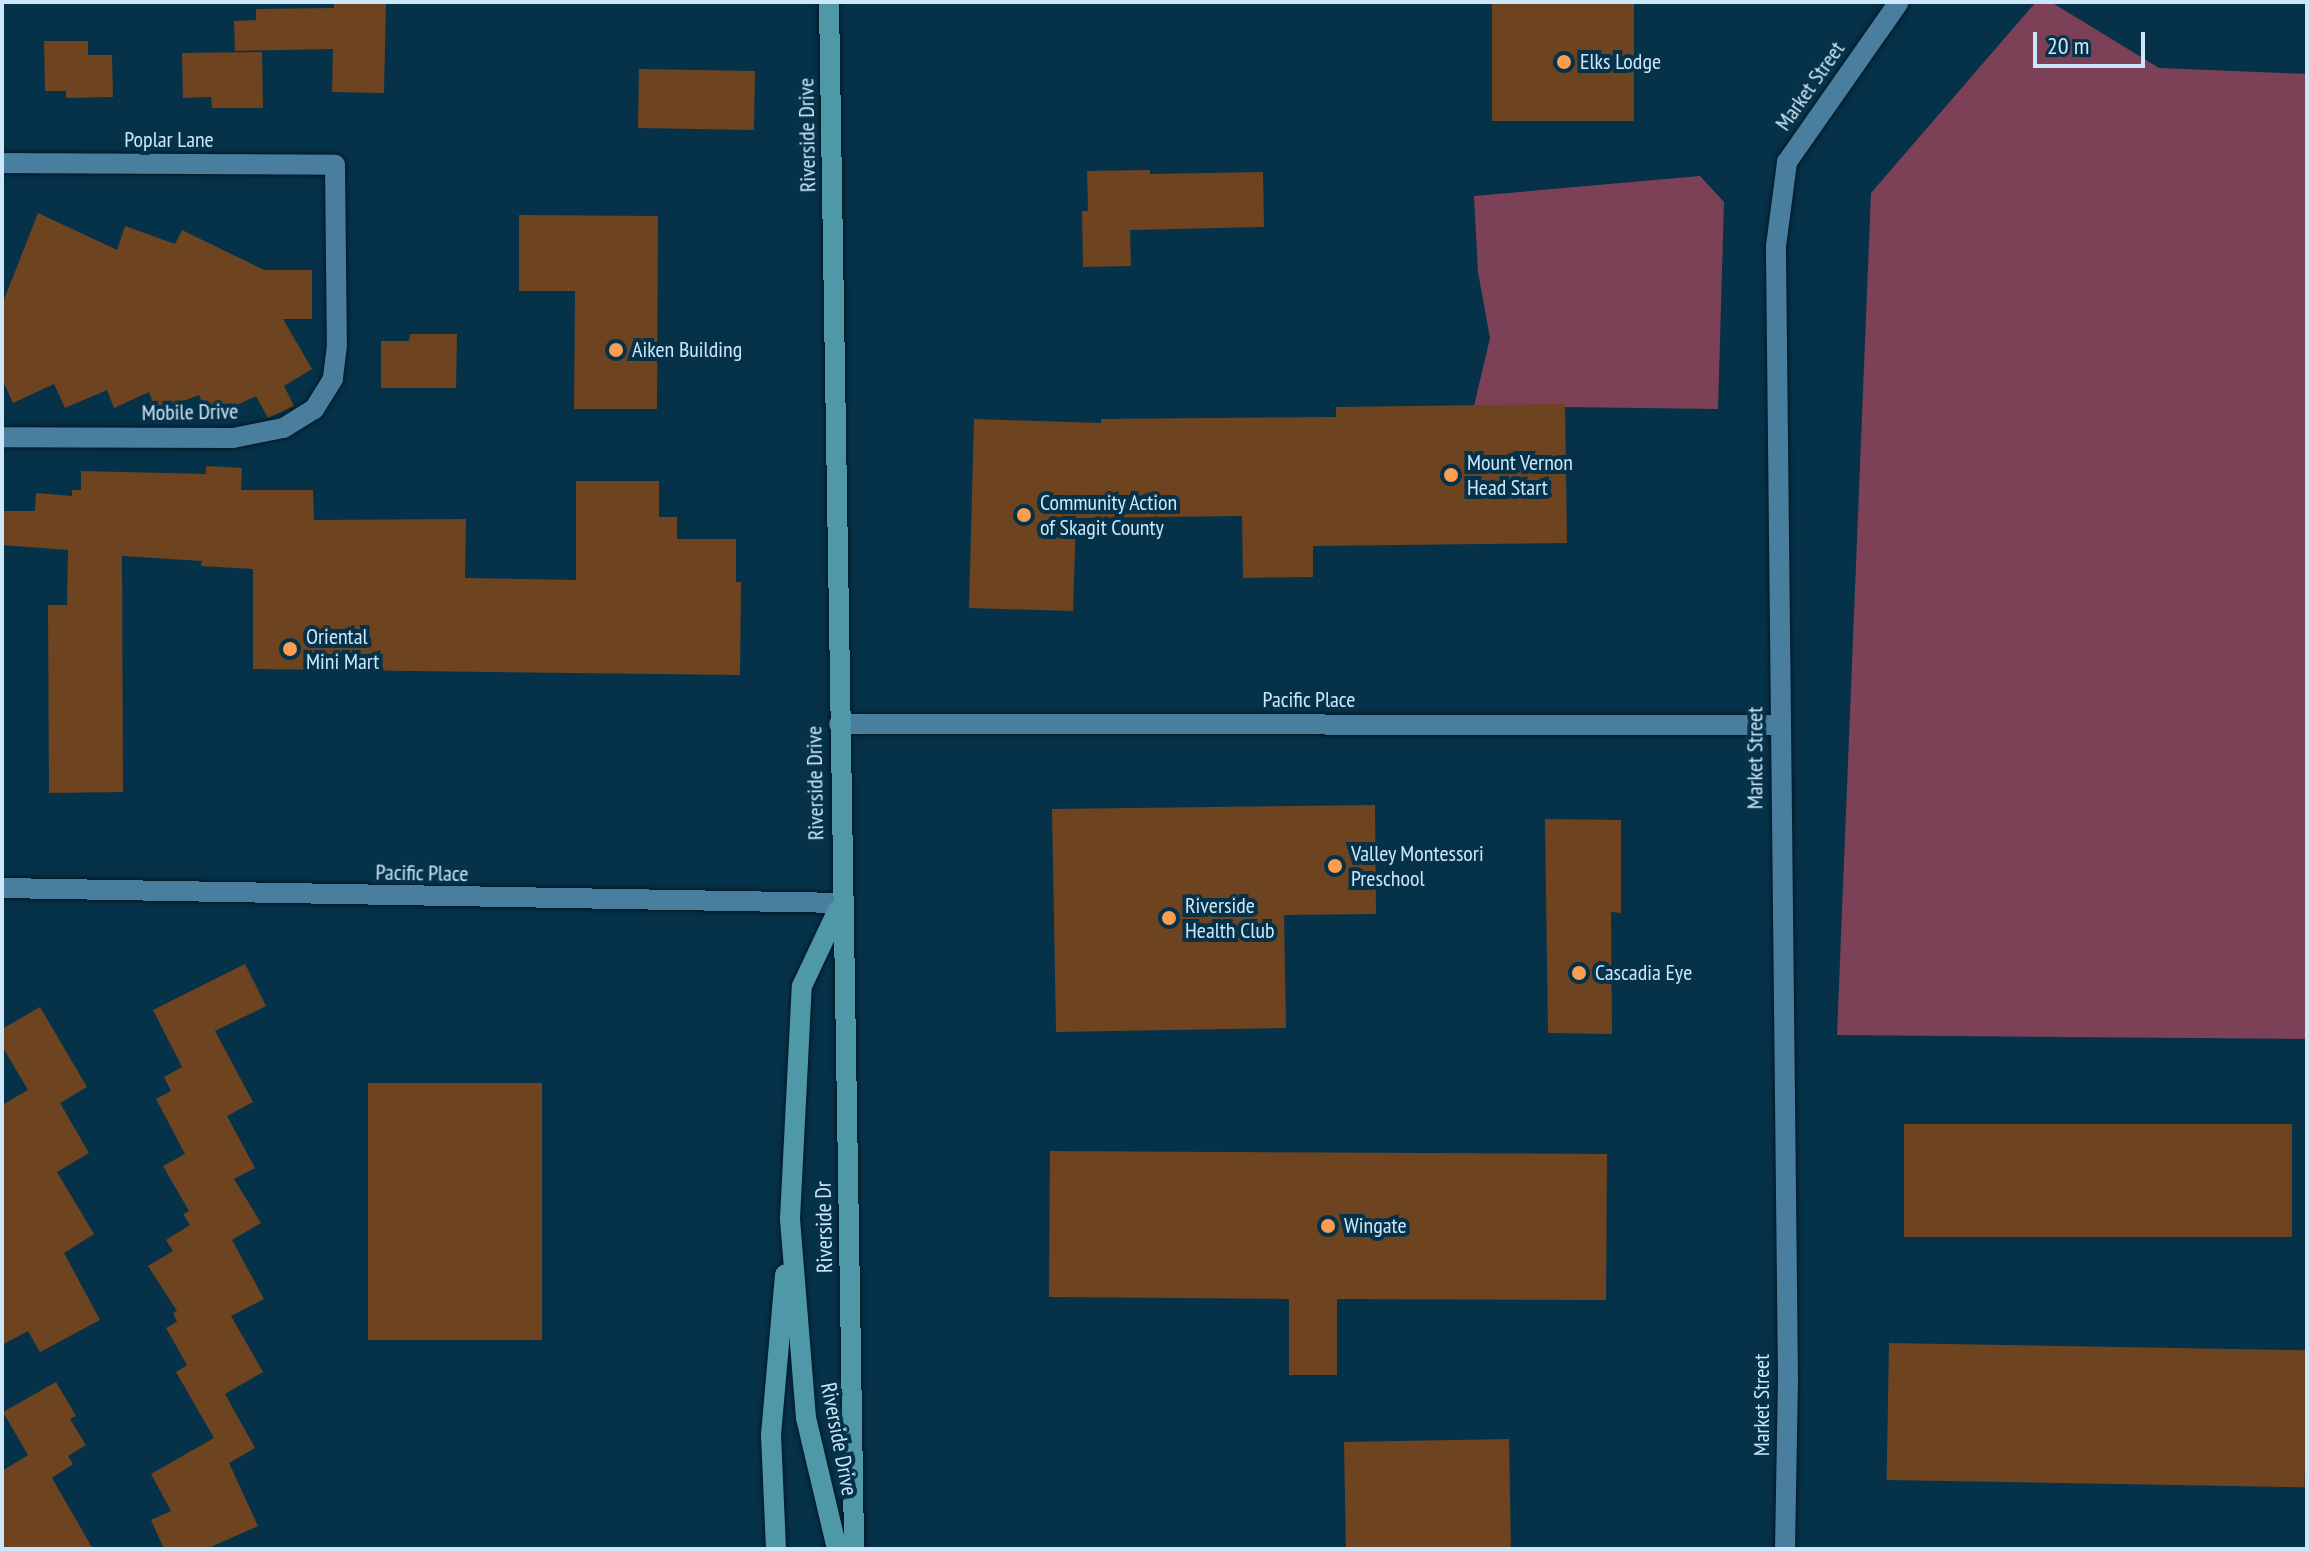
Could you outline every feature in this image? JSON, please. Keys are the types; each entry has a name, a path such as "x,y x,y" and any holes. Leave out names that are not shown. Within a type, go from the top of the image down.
{"main road":[{"name":"Riverside Drive","path":"829,2 841,903 802,986 790,1219 806,1418 837,1549"},
{"name":"Riverside Dr","path":"841,903 854,1549"},
{"path":"776,1549 771,1435 790,1219"}],"street":[{"name":"Market Street","path":"1785,1549 1788,1381 1776,246 1787,162 1899,2"},
{"name":"Poplar Lane","path":"2,163 335,165"},
{"name":"Mobile Drive","path":"2,437 233,438 283,428 314,409 333,379 337,345 335,165"},
{"name":"Pacific Place","path":"839,724 1779,725"},
{"name":"Pacific Place","path":"2,888 841,903"}],"shaded area":[{"path":"2036,2 2051,2 2159,68 2307,74 2307,1039 1837,1035 1871,193"},
{"path":"1700,176 1724,202 1718,409 1474,406 1490,338 1478,272 1474,196"}],"building":[{"path":"334,2 386,2 384,93 332,92 333,49 235,51 234,21 256,20 256,9 334,8"},
{"name":"Elks Lodge","path":"1492,4 1634,4 1634,121 1492,121"},
{"path":"44,41 88,41 88,55 112,55 113,97 66,98 66,91 45,91"},
{"path":"262,52 263,108 212,108 211,97 183,98 182,53"},
{"path":"639,69 755,71 754,130 638,128"},
{"path":"1150,170 1150,174 1263,172 1264,227 1130,230 1131,266 1083,267 1082,211 1088,211 1087,171"},
{"path":"38,213 117,250 125,226 175,244 182,230 264,270 312,270 312,319 283,319 312,369 284,386 294,406 268,418 256,396 209,418 199,395 156,411 149,392 114,408 107,390 65,408 54,384 13,403 2,379 2,305"},
{"name":"Aiken Building","path":"519,215 658,216 657,409 574,409 575,291 519,291"},
{"path":"410,334 457,334 456,388 381,388 381,341 409,341"},
{"path":"1565,404 1567,543 1313,546 1313,577 1243,578 1242,516 1076,518 1073,611 969,608 974,419 1101,423 1101,419 1336,417 1336,407"},
{"path":"206,466 242,468 241,490 313,490 314,520 466,519 465,578 576,580 576,481 659,481 659,517 677,517 677,539 736,539 736,582 741,582 740,675 253,669 253,569 201,566 202,561 122,556 123,792 49,793 48,605 67,605 68,550 2,545 2,511 35,511 36,493 72,496 72,490 81,490 81,471 206,474"},
{"name":"Riverside Health Club","path":"1375,805 1376,914 1284,915 1286,1028 1056,1032 1052,809"},
{"name":"Cascadia Eye","path":"1545,819 1621,820 1621,913 1611,912 1612,1034 1548,1033"},
{"path":"245,964 266,1006 215,1031 253,1102 227,1116 255,1168 234,1179 261,1223 232,1240 264,1299 231,1316 263,1372 225,1394 255,1448 229,1463 258,1526 206,1549 164,1549 151,1520 171,1511 151,1474 214,1438 176,1372 187,1365 166,1328 177,1322 173,1313 177,1311 148,1266 173,1251 166,1240 190,1225 183,1214 189,1211 163,1166 185,1154 156,1099 171,1091 164,1077 182,1067 153,1010"},
{"path":"40,1007 87,1087 60,1103 89,1153 57,1172 94,1234 64,1253 100,1320 40,1352 28,1331 2,1345 2,1105 28,1090 2,1046 2,1029"},
{"path":"368,1083 542,1083 542,1340 368,1340"},
{"path":"1904,1124 2292,1124 2292,1237 1904,1237"},
{"name":"Wingate","path":"1050,1151 1607,1154 1606,1300 1337,1299 1337,1375 1289,1375 1289,1299 1049,1297"},
{"path":"1889,1343 2307,1350 2305,1487 1887,1480"},
{"path":"56,1382 76,1416 70,1419 86,1445 68,1456 73,1464 52,1478 93,1549 2,1549 2,1471 28,1455 3,1412"},
{"path":"1509,1439 1511,1549 1346,1549 1344,1442"}],"place":[{"name":"Elks Lodge","path":"1564,62"},
{"name":"Aiken Building","path":"616,350"},
{"name":"Mount Vernon Head Start","path":"1451,475"},
{"name":"Community Action of Skagit County","path":"1024,515"},
{"name":"Oriental Mini Mart","path":"290,649"},
{"name":"Valley Montessori Preschool","path":"1335,866"},
{"name":"Riverside Health Club","path":"1169,918"},
{"name":"Cascadia Eye","path":"1579,973"},
{"name":"Wingate","path":"1328,1226"}]}
